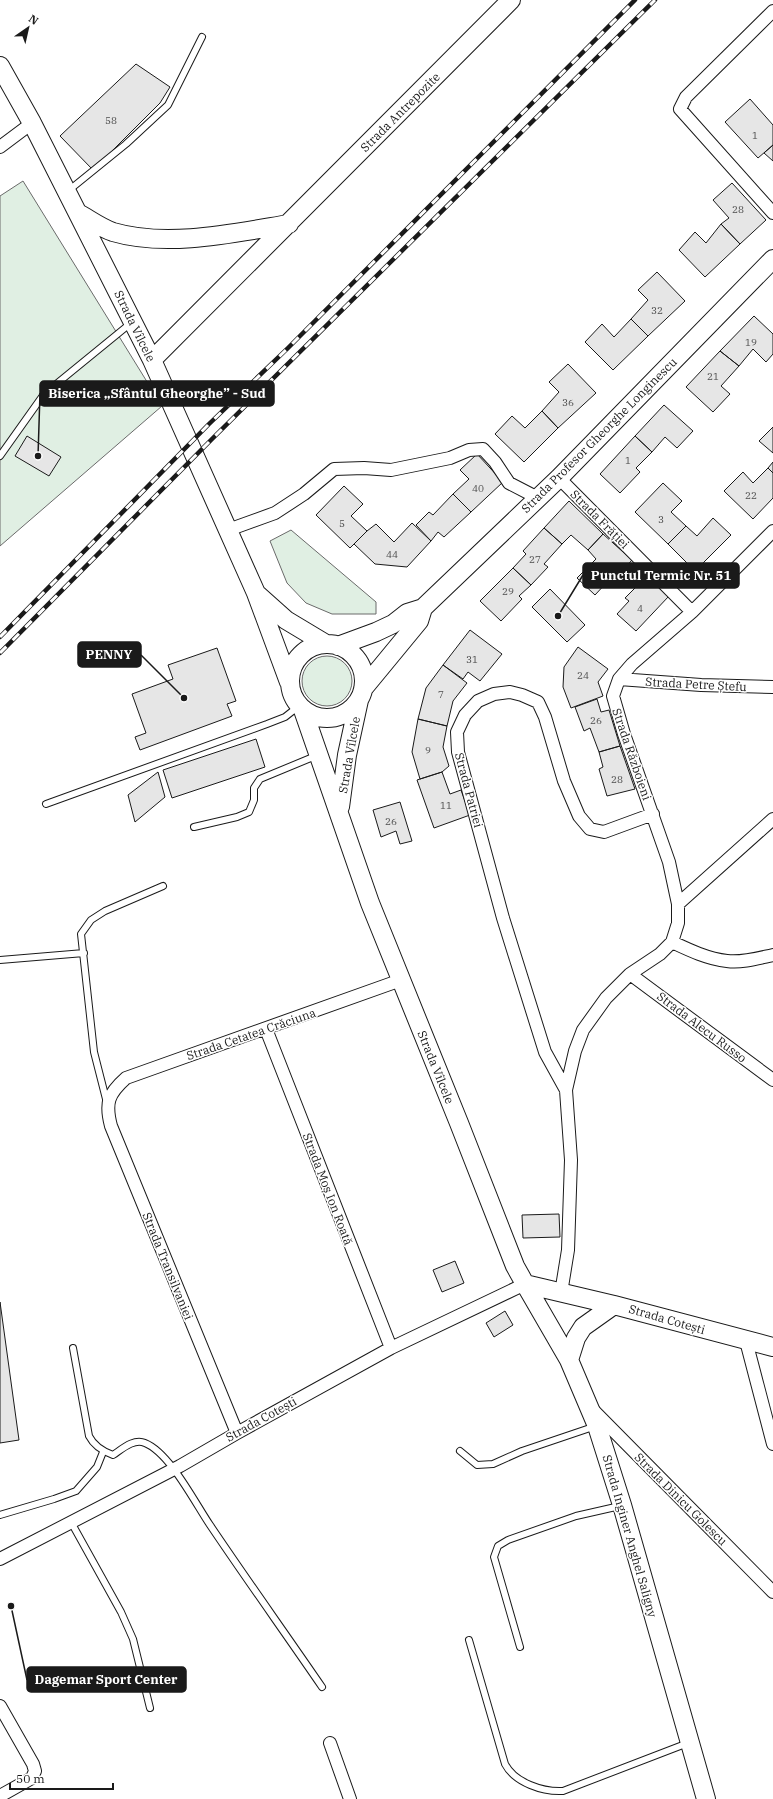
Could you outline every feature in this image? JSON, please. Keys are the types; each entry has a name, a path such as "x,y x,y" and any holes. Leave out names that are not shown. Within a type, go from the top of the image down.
{"main road":[{"name":"Strada Antrepozite","path":"152,360 511,0"},
{"name":"Strada Vîlcele","path":"0,66 32,123 152,360 256,593 289,682"},
{"path":"78,214 112,231 152,238 189,238 245,232 289,224"},
{"name":"Strada Profesor Gheorghe Longinescu","path":"332,645 376,632 392,624 407,613 422,608 559,478 773,259"},
{"name":"Strada Vîlcele","path":"256,593 286,620 332,645"},
{"name":"Strada Profesor Gheorghe Longinescu","path":"362,694 419,621 422,608"},
{"path":"332,645 352,654 362,667 364,678 362,694 349,711 334,718 312,716 301,708 291,691 289,682 291,670 300,656 315,646 332,645"},
{"name":"Strada Vîlcele","path":"340,812 347,755 362,694"},
{"name":"Strada Vîlcele","path":"301,708 340,812 370,903 459,1122 515,1266 525,1284"},
{"path":"525,1284 561,1293"},
{"name":"Strada Inginer Anghel Saligny","path":"525,1284 569,1360 590,1406 622,1505 706,1799"},
{"name":"Strada Cotești","path":"561,1293 614,1304 773,1348"},
{"path":"569,1360 576,1338 583,1327 614,1304"}],"street":[{"path":"773,11 686,97 680,109 773,213"},
{"path":"0,147 32,123"},
{"path":"228,530 275,513 304,494 334,470 364,468 391,470 450,458 469,450 476,449 483,449 495,462 509,482 538,498"},
{"name":"Strada Frăției","path":"559,478 692,612"},
{"name":"Strada Războieni","path":"672,942 678,923 678,904 669,862 624,734 613,696 620,679 632,664 692,612 773,531"},
{"name":"Strada Petre Ștefu","path":"620,679 701,686 773,687"},
{"name":"Strada Patriei","path":"566,1090 545,1052 503,918 458,752 457,732 465,715 478,701 494,694 510,692 522,695 538,702 545,717 564,781 579,816 590,829 604,832 653,814"},
{"path":"678,904 773,819"},
{"path":"561,1293 568,1250 571,1160 566,1090 574,1051 583,1030 606,998 630,974 660,954 672,942 696,953 728,961 773,955"},
{"name":"Strada Alecu Russo","path":"630,974 773,1080"},
{"name":"Strada Cetatea Crăciuna","path":"108,1102 114,1088 126,1078 401,980"},
{"name":"Strada Moș Ion Roată","path":"266,1029 391,1348"},
{"name":"Strada Transilvaniei","path":"108,1102 107,1111 111,1126 237,1432"},
{"name":"Strada Cotești","path":"0,1559 173,1469 237,1432 391,1348 525,1284"},
{"path":"746,1341 773,1444"},
{"name":"Strada Dinicu Golescu","path":"590,1406 773,1592"},
{"path":"0,1706 33,1764 35,1772 32,1778 0,1796"},
{"path":"330,1743 350,1799"}],"lane":[{"path":"66,192 126,144 168,105 202,37"},
{"path":"0,456 44,394 133,321"},
{"path":"46,804 267,724 285,717 301,708"},
{"path":"194,827 249,812 254,800 254,788 260,779 319,754"},
{"path":"108,1102 94,1052 81,934 91,920 106,911 163,886"},
{"path":"0,960 84,953"},
{"path":"73,1348 91,1441 103,1452 112,1455 135,1442 144,1442 155,1448 173,1469 209,1524 322,1687"},
{"path":"460,1451 477,1465 493,1464 522,1451 597,1426"},
{"path":"0,1515 76,1491 97,1467 103,1452"},
{"path":"520,1647 494,1556 498,1546 508,1540 576,1516 622,1505"},
{"path":"71,1522 121,1612 133,1639 150,1708"},
{"path":"469,1640 509,1772 530,1784 544,1790 563,1791 690,1742"}],"green space":[{"path":"23,181 162,406 0,546 0,196"},
{"path":"291,530 376,602 376,614 332,614 306,603 287,583 270,541"},
{"path":"322,656 332,656 345,663 352,676 352,686 345,699 332,706 322,706 313,702 306,695 302,686 302,676 306,667 313,660"}],"building":[{"path":"136,64 170,87 160,103 93,170 60,136"},
{"path":"750,99 773,125 773,145 758,158 725,122"},
{"path":"773,145 773,161 764,153"},
{"path":"732,183 766,220 740,244 721,224 729,218 713,200"},
{"path":"721,224 740,244 705,277 679,250 695,232 706,243"},
{"path":"657,272 685,301 648,336 631,319 648,300 638,290"},
{"path":"754,316 773,334 773,354 766,362 753,349 739,366 720,351"},
{"path":"631,319 648,336 613,370 585,342 602,324 614,337"},
{"path":"720,351 739,366 721,386 730,394 713,412 686,387"},
{"path":"568,364 596,393 558,428 542,411 559,392 549,382"},
{"path":"664,405 693,431 677,448 665,437 652,452 635,436"},
{"path":"542,411 558,428 524,462 495,434 512,416 525,428"},
{"path":"773,427 773,453 759,441"},
{"path":"27,436 61,457 49,476 15,456"},
{"path":"635,436 652,452 636,468 640,472 620,493 600,474"},
{"path":"477,454 503,482 471,512 453,494 469,479 460,470"},
{"path":"773,462 773,473 768,468"},
{"path":"768,468 773,473 773,498 753,519 724,491 743,472 753,483"},
{"path":"663,483 682,501 671,512 686,526 668,544 635,512"},
{"path":"344,486 363,504 351,516 367,531 350,548 316,515"},
{"path":"453,494 471,512 444,537 438,532 431,541 416,525 429,512 433,515"},
{"path":"569,501 603,534 588,550 571,535 562,544 544,528"},
{"path":"713,518 731,535 695,571 668,544 686,526 697,536"},
{"path":"412,523 431,541 407,567 375,564 354,544 376,524 394,542"},
{"path":"544,528 562,544 544,564 548,567 531,585 513,568 526,554 523,551"},
{"path":"603,534 632,560 611,583 608,581 595,595 577,578 596,559 588,550"},
{"path":"513,568 531,585 519,596 522,599 501,621 480,601"},
{"path":"645,573 669,596 636,631 617,614 629,601 625,598 638,585 636,583"},
{"path":"550,589 585,625 567,642 532,607"},
{"path":"470,630 502,654 480,681 468,672 463,679 443,665"},
{"path":"578,647 608,669 598,682 603,696 571,708 563,687 564,667"},
{"path":"217,648 236,701 227,704 232,716 140,750 135,737 146,733 132,694 173,679 168,665"},
{"path":"443,665 467,683 453,701 447,726 418,719 426,688"},
{"path":"597,699 601,712 609,710 620,746 599,752 590,728 584,731 575,707"},
{"path":"418,719 447,726 443,747 449,766 442,772 420,779 412,752"},
{"path":"256,739 265,767 172,798 163,770"},
{"path":"620,746 635,789 607,796 599,769 603,767 599,752"},
{"path":"158,772 165,797 135,822 128,795"},
{"path":"442,772 450,794 461,790 470,815 434,828 417,780"},
{"path":"400,802 412,841 400,844 396,831 381,837 373,810"},
{"path":"559,1214 560,1237 523,1238 522,1215"},
{"path":"455,1261 464,1283 442,1292 433,1270"},
{"path":"0,1302 19,1440 0,1443"},
{"path":"505,1311 513,1325 494,1337 486,1323"}],"railway":[{"path":"0,637 209,424 288,348 635,0"},
{"path":"0,653 213,438 655,0"}],"place":[{"name":"Biserica „Sfântul Gheorghe” - Sud","path":"38,456"},
{"name":"Punctul Termic Nr. 51","path":"558,616"},
{"name":"PENNY","path":"184,698"},
{"name":"Dagemar Sport Center","path":"11,1606"}]}
